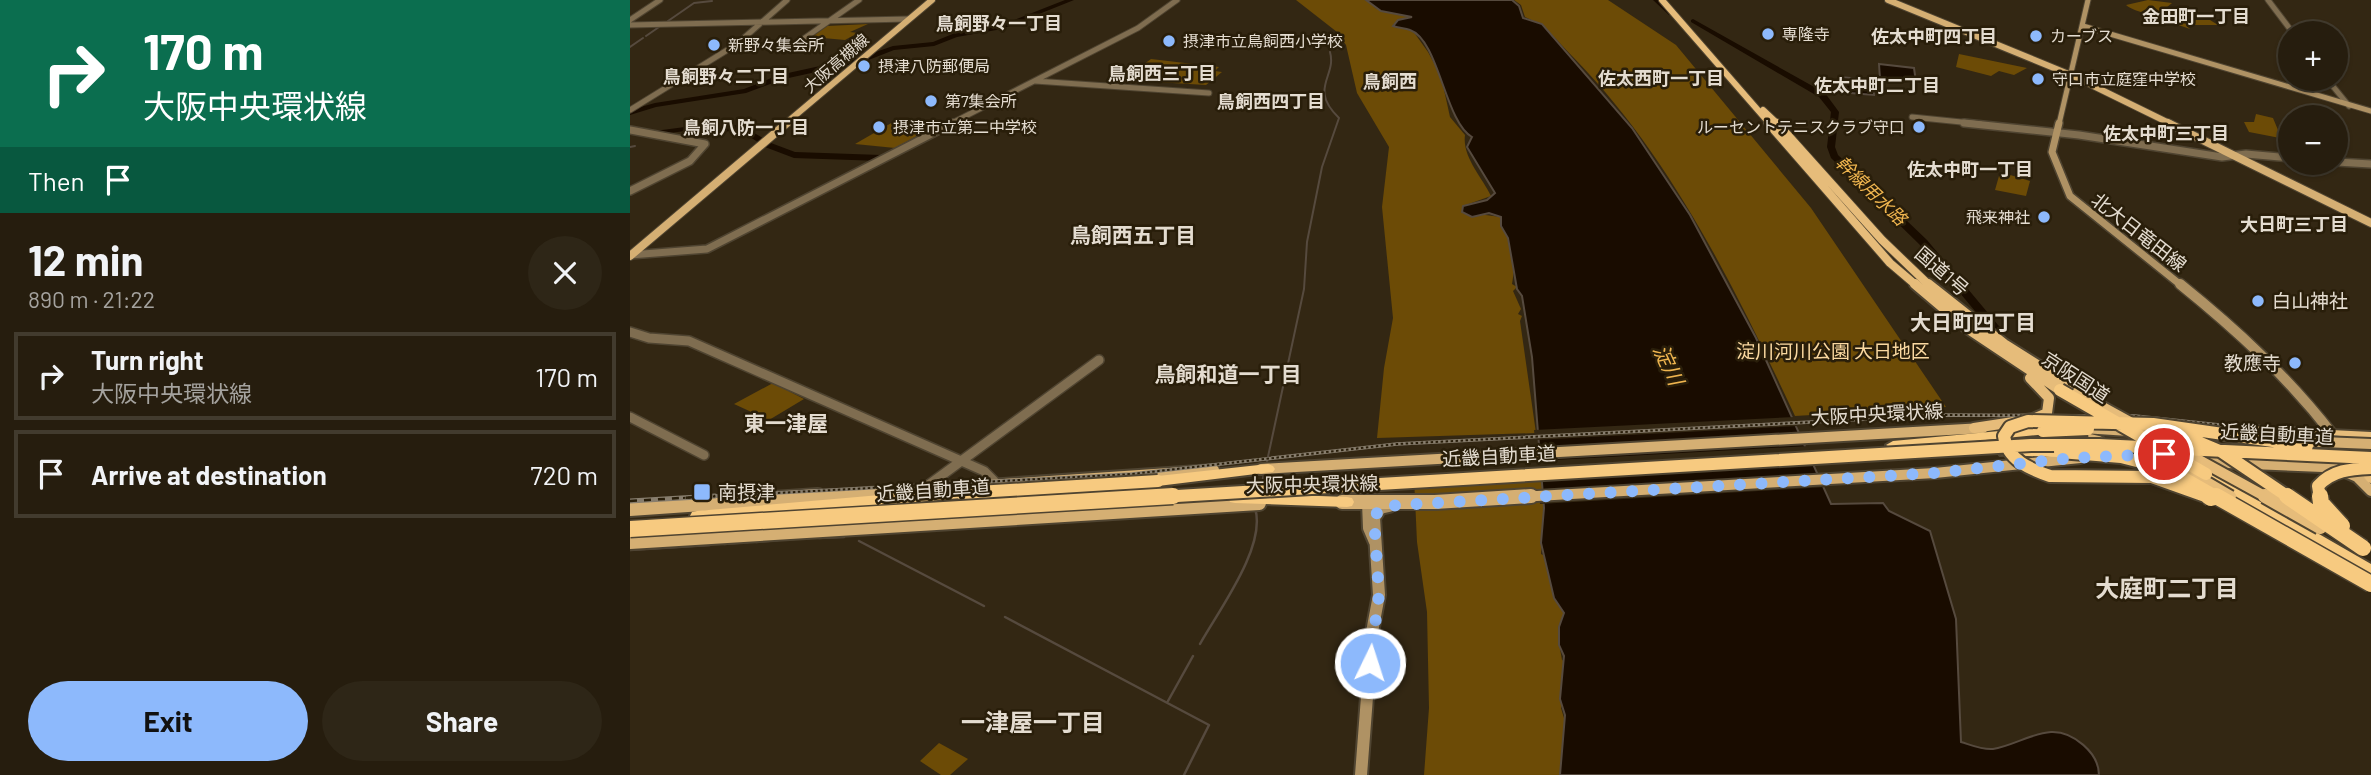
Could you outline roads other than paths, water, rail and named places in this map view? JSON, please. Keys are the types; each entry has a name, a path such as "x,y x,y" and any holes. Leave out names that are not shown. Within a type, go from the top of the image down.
{"highway":[{"name":"京阪国道","path":"1665,0 1876,241 1913,278 1981,332 2152,450 2371,575"},
{"name":"京阪国道","path":"1705,45 1890,263 1967,328 2063,388"},
{"name":"国道1号","path":"1763,110 1789,134 1891,250 1940,294 2004,344 2067,385 2140,421 2233,430 2333,435"},
{"path":"1890,263 1938,312 2042,387 2049,398 2050,407 2035,423"},
{"path":"2063,388 2208,473 2371,575"},
{"path":"2063,388 2216,467 2371,555"},
{"path":"2307,446 2144,423 2036,420 2018,423 2005,433 2005,445 2013,457 2044,475 2068,479 2130,475 2159,478 2186,487 2371,575"},
{"path":"2055,426 2233,430"},
{"path":"1893,445 2096,428 2149,428 2174,432 2222,452 2371,555"},
{"path":"2333,435 2371,437"},
{"path":"2333,435 2347,453 2368,467 2371,478"},
{"name":"近畿自動車道","path":"630,529 693,521 1893,445 2068,437 2371,447"},
{"name":"近畿自動車道","path":"630,520 693,521 2073,445 2371,458"},
{"path":"1824,457 2016,452 2132,459 2187,478 2260,522"},
{"path":"2368,467 2371,485"},
{"path":"2368,467 2332,474 2320,482 2317,490 2321,503 2332,517 2371,547"},
{"path":"693,521 961,493 1158,481 1268,469"},
{"path":"693,521 891,519 1272,497 1347,502"}],"main road":[{"name":"大阪高槻線","path":"630,255 932,0"},
{"path":"1888,0 2071,75 2371,223"},
{"name":"北大日竜田線","path":"2088,0 2053,160 2072,199 2239,332 2303,396 2333,435"},
{"path":"2083,26 2371,111"},
{"path":"2035,423 2112,443 2347,453"},
{"name":"大阪中央環状線","path":"630,509 1384,460 2035,423 2371,447"},
{"name":"大阪中央環状線","path":"630,544 1266,502 1400,503 1985,468 2071,458 2140,454 2262,457 2368,467"},
{"path":"2071,458 2368,467"},
{"path":"2311,466 2348,472 2371,491"},
{"path":"1361,775 1372,632 1379,595 1374,518 1376,504"}],"street":[{"path":"630,22 660,0"},
{"path":"630,110 737,44 787,0"},
{"path":"789,49 859,0"},
{"path":"630,255 707,249 1145,24 1177,0"},
{"path":"2268,0 2284,21"},
{"path":"630,22 908,19"},
{"path":"1034,81 1209,93"},
{"path":"2337,91 2349,106"},
{"path":"1912,117 2057,133 2222,157 2278,158"},
{"path":"630,130 705,144 690,161 630,191"},
{"path":"2348,163 2371,164"},
{"path":"630,332 649,338 689,341 984,471 994,481 975,520"},
{"path":"923,489 1099,360"},
{"path":"630,417 705,455"}],"water":[{"name":"淀川","path":"1366,0 1512,0 1519,6 1523,18 1542,24 1632,128 1690,215 1756,338 1831,504 1883,503 1889,511 1930,531 1956,619 1961,742 1993,749 2051,732 2068,735 2090,751 2099,775 1560,775 1565,715 1560,699 1564,656 1559,645 1559,627 1564,613 1554,598 1541,543 1544,508 1532,357 1522,296 1517,289 1508,238 1501,226 1501,217 1489,213 1472,217 1462,212 1463,206 1487,200 1495,193 1467,147 1472,137 1463,129 1455,115 1428,49 1420,37 1410,30 1393,26 1398,20 1412,17 1381,11"},
{"path":"1879,64 1914,68 1916,82 1880,79"},
{"path":"1839,77 1873,80 1874,95 1839,92"}],"waterway":[{"path":"630,113 655,105 746,91 782,77 863,59 893,48 934,44 955,35 1000,28 1071,0"},
{"name":"幹線用水路","path":"1656,0 1671,14"},
{"path":"668,21 694,3 712,1"},
{"name":"幹線用水路","path":"1693,21 1822,95 1835,112 1831,147 1834,156 1923,242 1994,327"},
{"path":"646,36 659,27"},
{"path":"630,47 643,38"},
{"path":"1266,466 1304,289 1307,242 1322,167 1339,118 1330,108 1324,91 1330,69 1330,52"},
{"path":"647,134 685,129 711,133 739,126 768,145 794,155 881,158"},
{"path":"630,147 635,146"},
{"path":"1261,486 1264,474"},
{"path":"1200,644 1248,559 1257,523 1255,508"},
{"path":"819,538 844,537"},
{"path":"791,539 810,538"},
{"path":"756,542 778,540"},
{"path":"859,541 984,606"},
{"path":"724,544 748,542"},
{"path":"630,550 710,545"},
{"path":"1005,617 1209,725 1184,775"},
{"path":"1168,701 1193,656"}],"railway":[{"path":"683,498 1132,474 1397,444 1945,415 2135,416 2371,441"},
{"path":"630,501 715,496"}],"place":[{"name":"専隆寺","path":"1768,34"},
{"name":"カーブス","path":"2036,36"},
{"name":"摂津市立鳥飼西小学校","path":"1169,41"},
{"name":"新野々集会所","path":"714,45"},
{"name":"摂津八防郵便局","path":"864,66"},
{"name":"守口市立庭窪中学校","path":"2038,79"},
{"name":"第7集会所","path":"931,101"},
{"name":"摂津市立第二中学校","path":"879,127"},
{"name":"ルーセントテニスクラブ守口","path":"1919,127"},
{"name":"飛来神社","path":"2044,217"},
{"name":"白山神社","path":"2258,301"},
{"name":"教應寺","path":"2295,363"},
{"name":"南摂津","path":"702,492"}],"district":[{"name":"金田町一丁目","path":"2196,17"},
{"name":"鳥飼野々一丁目","path":"999,24"},
{"name":"佐太中町四丁目","path":"1934,37"},
{"name":"鳥飼西三丁目","path":"1162,74"},
{"name":"鳥飼野々二丁目","path":"726,77"},
{"name":"佐太西町一丁目","path":"1661,79"},
{"name":"鳥飼西","path":"1390,82"},
{"name":"佐太中町二丁目","path":"1877,86"},
{"name":"鳥飼西四丁目","path":"1271,102"},
{"name":"鳥飼八防一丁目","path":"746,128"},
{"name":"佐太中町三丁目","path":"2166,134"},
{"name":"佐太中町一丁目","path":"1970,170"},
{"name":"大日町三丁目","path":"2294,225"},
{"name":"鳥飼西五丁目","path":"1133,236"},
{"name":"大日町四丁目","path":"1973,323"},
{"name":"鳥飼和道一丁目","path":"1228,375"},
{"name":"東一津屋","path":"786,424"},
{"name":"大庭町二丁目","path":"2167,589"},
{"name":"一津屋一丁目","path":"1033,723"}],"park label":[{"name":"淀川河川公園 大日地区","path":"1833,351"}]}
